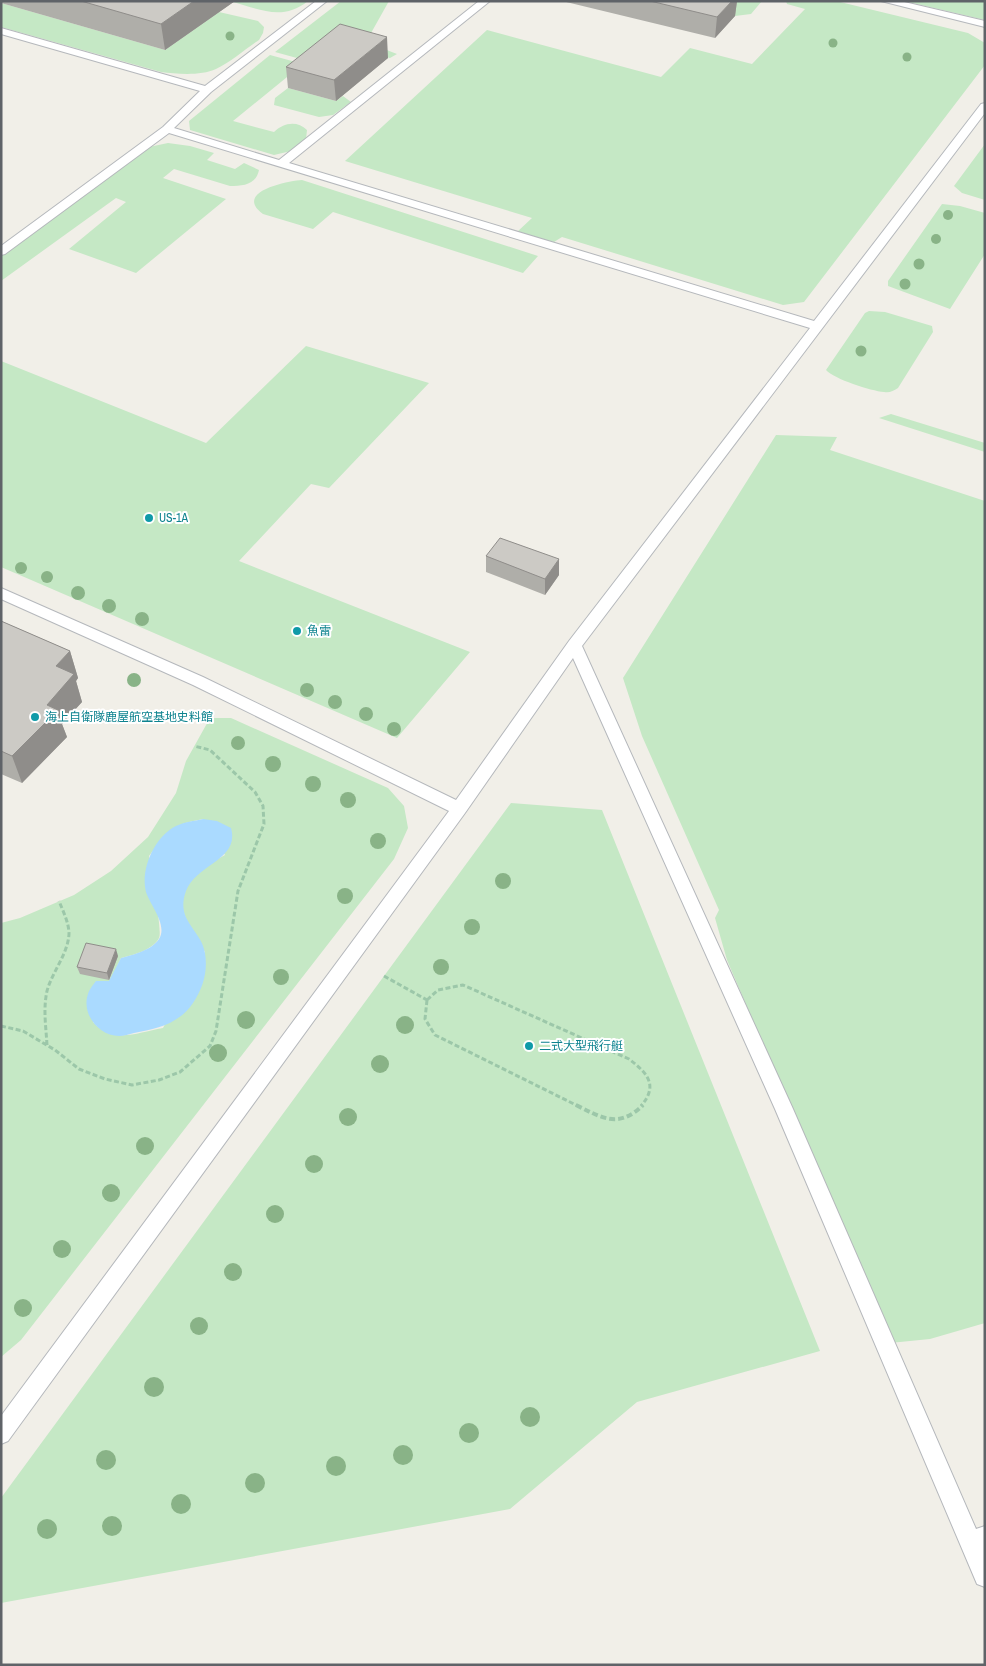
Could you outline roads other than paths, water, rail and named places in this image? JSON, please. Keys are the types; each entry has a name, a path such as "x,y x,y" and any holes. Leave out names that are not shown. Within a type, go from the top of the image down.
{"lane":[{"path":"1,252 167,129 207,90 322,1"},
{"path":"281,164 485,1"},
{"path":"886,1 985,24"},
{"path":"1,31 207,90"},
{"path":"1,1434 460,809 574,645 985,106"},
{"path":"167,129 818,326"},
{"path":"1,593 198,681 460,809"},
{"path":"574,645 977,1539 985,1576"}],"water":[{"path":"203,819 217,821 231,828 232,839 229,848 223,855 191,882 183,901 186,917 199,937 205,953 205,973 200,992 187,1010 174,1021 151,1030 121,1036 105,1032 89,1016 87,1002 90,989 96,981 109,981 121,958 152,946 159,939 161,933 160,921 146,892 145,873 151,854 168,831 176,826"}],"place":[{"name":"US-1A","path":"149,518"},
{"name":"魚雷","path":"297,631"},
{"name":"海上自衛隊鹿屋航空基地史料館","path":"35,717"},
{"name":"二式大型飛行艇","path":"529,1046"}]}
